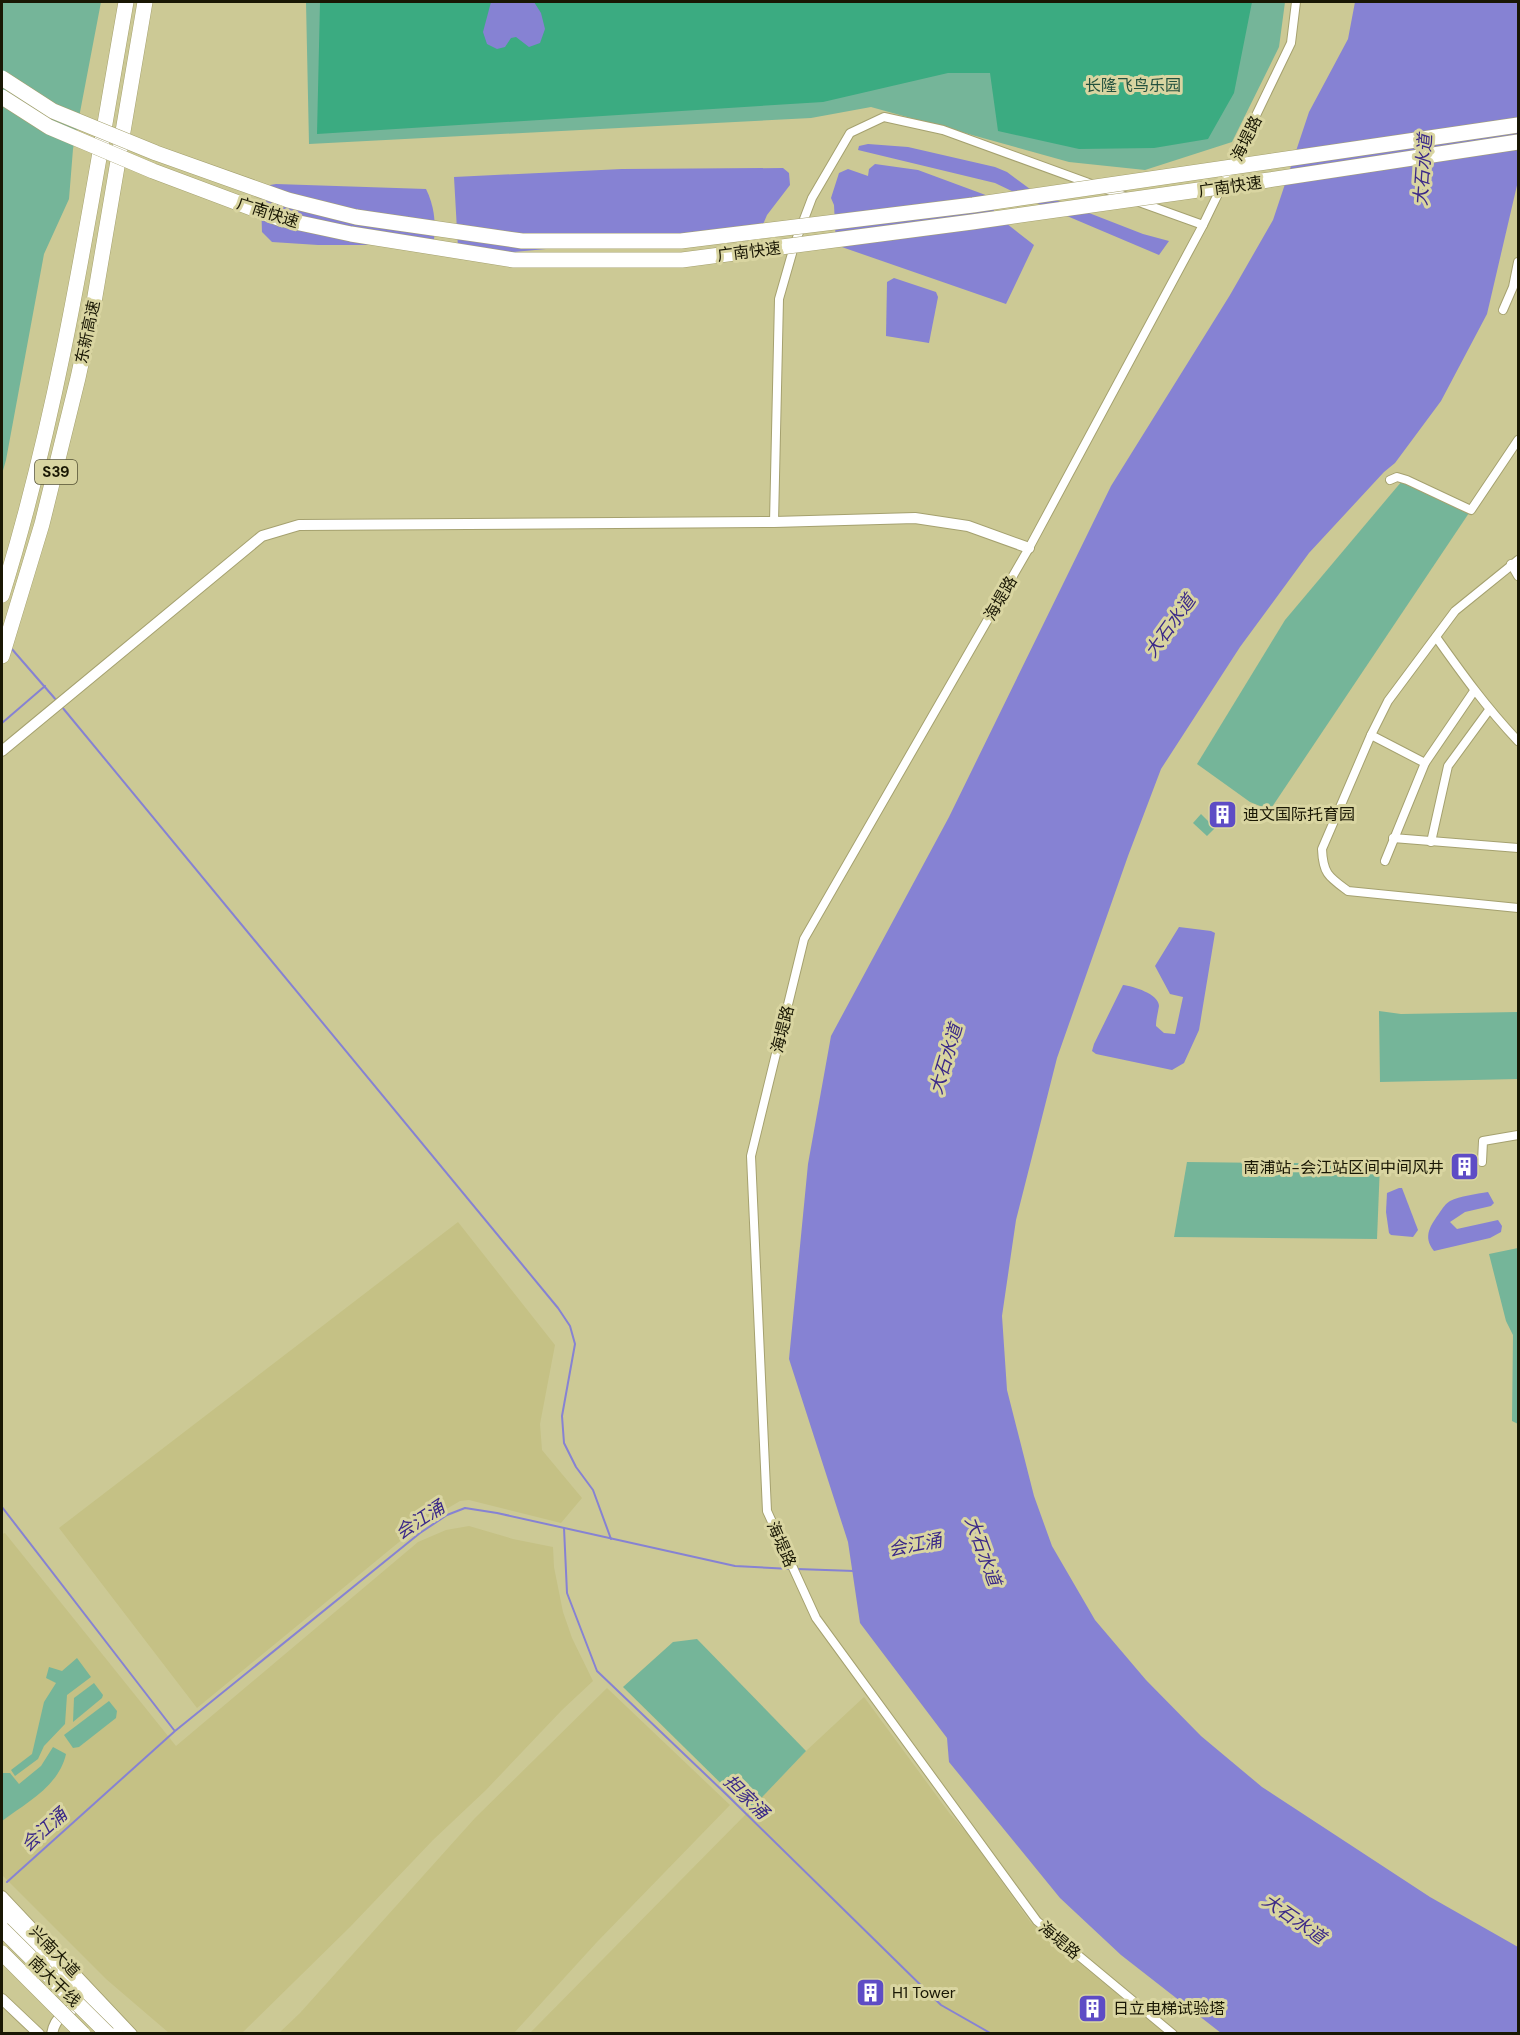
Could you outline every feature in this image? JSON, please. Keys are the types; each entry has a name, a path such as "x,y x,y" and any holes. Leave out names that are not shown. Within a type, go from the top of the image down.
{"highway":[{"name":"东新高速","path":"2,595 40,459 72,308 126,2"},
{"name":"东新高速","path":"2,656 48,502 93,308 145,2"},
{"name":"广南快速","path":"2,78 53,111 156,153 288,200 356,217 522,241 693,240 973,205 1518,125"},
{"name":"广南快速","path":"2,97 49,126 153,171 281,219 351,234 513,260 682,260 972,222 1518,142"},
{"path":"2,578 17,544"},
{"path":"2,1908 52,1959 115,2034"},
{"name":"南大干线","path":"2,1929 108,2034"},
{"name":"南大干线","path":"2,1953 83,2034"}],"street":[{"name":"海堤路","path":"1173,2034 1037,1921 816,1618 767,1511 751,1156 804,939 1029,548 1203,225 1292,43 1296,2"},
{"path":"774,522 779,298 795,243 812,198 850,133 884,117 943,130 1203,225"},
{"path":"1503,310 1513,287 1518,262"},
{"path":"1390,480 1397,477 1407,480 1471,510 1518,440"},
{"path":"2,751 53,706 262,536 299,525 774,522 915,518 968,526 1029,548"},
{"path":"1518,576 1515,562 1455,611 1388,700 1322,849 1322,866 1332,879 1348,891 1518,908"},
{"path":"1436,637 1474,691 1518,741"},
{"path":"1385,861 1425,763 1474,691"},
{"path":"1431,842 1448,766 1489,710"},
{"path":"1371,735 1425,763"},
{"path":"1393,838 1518,848"},
{"path":"1482,1162 1483,1141 1518,1135"},
{"name":"兴南大道","path":"2,1896 132,2034"},
{"name":"兴南大道","path":"2,1919 115,2034"},
{"path":"2,1999 39,2034"},
{"path":"52,2034 57,2020 65,2012 86,2004"}],"shaded area":[{"path":"458,1222 555,1345 540,1424 542,1450 582,1498 561,1523 469,1500 460,1501 421,1524 197,1708 59,1528"},
{"path":"469,1526 513,1539 553,1547 554,1567 563,1612 572,1638 593,1681 242,2033 169,2033 106,1979 2,1875 2,1534 5,1533 176,1746 418,1542 446,1530"},
{"path":"607,1688 730,1805 597,1942 514,2033 279,2033 300,2013 475,1818"},
{"path":"864,1697 950,1814 967,1833 1031,1923 1164,2033 530,2033 806,1751"}],"green space":[{"path":"101,2 73,149 69,199 44,254 2,474 2,3"},
{"name":"长隆飞鸟乐园","path":"306,2 1285,2 1279,47 1232,142 1145,170 1069,162 871,107 811,118 309,144"},
{"name":"长隆飞鸟乐园","path":"320,2 1252,2 1234,93 1208,139 1154,148 1079,149 998,131 990,73 948,73 823,102 317,134"},
{"path":"1402,481 1471,510 1270,810 1250,802 1197,764 1285,620"},
{"path":"1201,814 1215,828 1207,836 1193,823"},
{"path":"1379,1011 1401,1014 1518,1012 1518,1079 1380,1082"},
{"path":"1187,1162 1380,1164 1377,1239 1174,1237"},
{"path":"1518,1248 1518,1424 1512,1421 1513,1335 1506,1321 1489,1254"},
{"path":"697,1639 806,1751 749,1811 623,1687 673,1642"},
{"path":"77,1658 91,1677 67,1695 65,1724 44,1746 38,1759 15,1776 11,1770 32,1754 44,1702 56,1683 46,1678 49,1667 62,1671"},
{"path":"94,1683 103,1695 102,1698 73,1722 74,1698"},
{"path":"109,1701 117,1711 116,1718 79,1747 73,1748 64,1735"},
{"path":"53,1747 66,1754 56,1775 40,1793 2,1821 2,1773 10,1773 19,1784 41,1766"}],"water":[{"path":"491,2 534,2 541,13 545,29 540,43 529,47 516,37 511,38 505,47 497,49 487,44 483,32"},
{"name":"大石水道","path":"1355,2 1518,2 1518,181 1487,314 1441,401 1395,463 1309,553 1240,647 1161,769 1057,1058 1016,1220 1002,1316 1007,1390 1034,1496 1052,1546 1095,1620 1146,1680 1201,1736 1262,1787 1430,1897 1518,1947 1518,2033 1221,2033 1121,1955 1060,1898 949,1762 947,1738 860,1623 848,1542 789,1359 808,1164 831,1036 949,817 1111,486 1230,295 1273,220 1309,112 1348,39"},
{"path":"868,144 908,147 995,167 1007,172 1030,189 1053,199 1143,234 1169,241 1159,255 995,183 858,150 859,146"},
{"path":"875,164 918,170 991,197 997,216 1034,245 1006,304 836,245 834,205 831,198 839,173 848,169 868,176 869,169"},
{"path":"783,168 789,173 790,185 767,215 758,236 698,235 503,253 458,248 454,177 622,169"},
{"path":"276,184 426,189 434,214 434,240 386,245 272,242 262,232 261,201 264,186"},
{"path":"894,278 936,292 938,297 929,343 886,336 887,282"},
{"path":"1179,927 1215,933 1199,1030 1184,1063 1172,1070 1096,1054 1092,1051 1094,1044 1123,985 1139,989 1155,998 1159,1006 1156,1026 1164,1033 1175,1034 1183,997 1170,994 1155,966"},
{"path":"1402,1188 1418,1230 1413,1237 1389,1233 1386,1212 1387,1193"},
{"path":"1488,1192 1494,1203 1491,1206 1465,1212 1450,1222 1457,1229 1498,1220 1502,1226 1501,1232 1490,1238 1434,1251 1430,1246 1428,1235 1445,1205 1458,1198"}],"waterway":[{"path":"11,648 57,701"},
{"path":"2,723 45,686"},
{"path":"62,707 558,1308 570,1326 575,1344 562,1416 564,1443 576,1467 593,1490 611,1539"},
{"path":"2,1507 174,1730"},
{"name":"会江涌","path":"7,1882 175,1731 420,1533 447,1515 465,1508 497,1513 735,1566 791,1569"},
{"name":"担家涌","path":"564,1528 567,1593 597,1671 941,2005 992,2034"},
{"name":"会江涌","path":"797,1569 854,1571"}],"place":[{"name":"迪文国际托育园","path":"1222,814"},
{"name":"南浦站-会江站区间中间风井","path":"1465,1167"},
{"name":"H1 Tower","path":"871,1992"},
{"name":"日立电梯试验塔","path":"1092,2008"}]}
